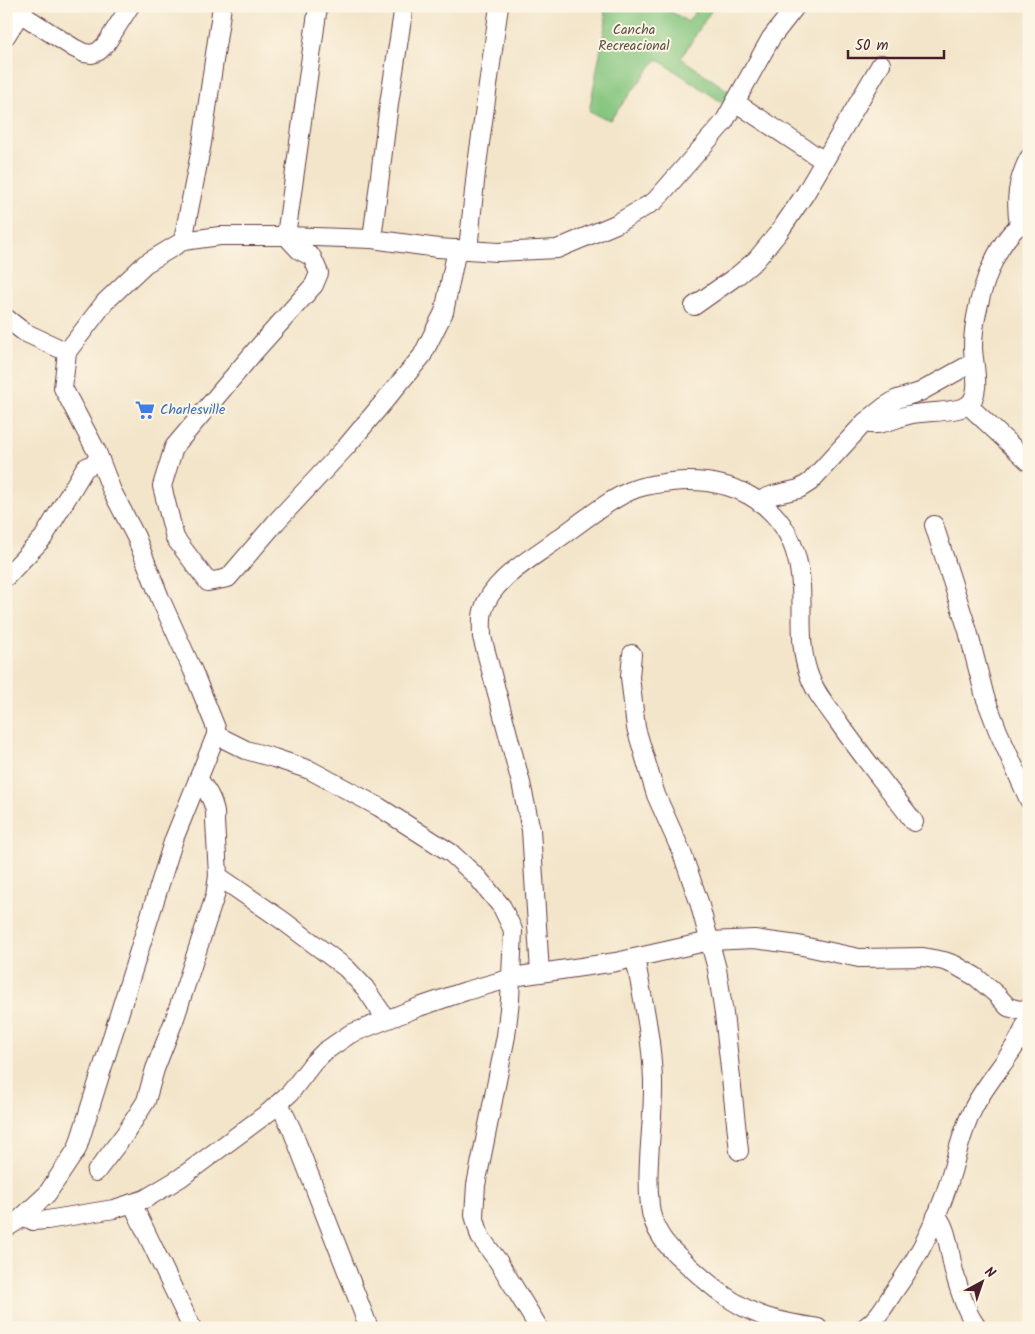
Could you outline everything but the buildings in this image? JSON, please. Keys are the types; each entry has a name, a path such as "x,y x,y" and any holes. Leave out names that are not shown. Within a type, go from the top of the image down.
{"street":[{"path":"6,36 23,10 74,48 84,53 92,54 99,51 106,44 130,6"},
{"path":"183,242 202,143 222,6"},
{"path":"286,236 318,6"},
{"path":"372,239 389,104 404,6"},
{"path":"286,236 299,250 312,256 319,273 314,285 174,447 162,486 176,538 208,582 228,578 276,522 346,447 422,356 444,312 463,249 476,172 499,6"},
{"path":"6,1228 24,1216 47,1194 77,1149 174,839 216,735 216,728 193,671 160,598 136,537 112,491 100,460 63,388 67,352 105,302 138,270 183,242 220,236 286,236 372,239 498,252 557,249 616,224 655,201 724,122 771,38 796,6"},
{"path":"694,306 756,260 780,232 881,64"},
{"path":"736,102 824,161"},
{"path":"865,422 872,425 911,414 959,409 968,405 974,397 976,392 972,346 977,315 986,280 1002,243 1024,222 1017,209 1017,192 1023,169 1029,158"},
{"path":"6,318 34,337 67,352"},
{"path":"759,502 765,498 799,489 810,482 865,422 890,403 920,392 974,362"},
{"path":"968,405 1029,462"},
{"path":"6,577 43,538 85,468 100,460"},
{"path":"540,974 531,830 521,783 482,637 481,619 488,597 498,585 526,562 607,504 632,490 657,483 698,481 728,486 749,495 759,502 782,524 788,534 797,559 801,587 802,644 806,667 814,686 851,740 914,822"},
{"path":"934,525 968,631 985,696 998,731 1029,800"},
{"path":"632,654 630,677 636,728 656,795 682,853 699,902 717,970 724,1014 738,1151"},
{"path":"216,735 246,750 310,770 379,807 451,853 478,878 506,915 514,930 512,978 506,1036 474,1195 474,1215 480,1238 503,1269 539,1328"},
{"path":"96,1172 125,1134 146,1101 157,1062 175,1018 210,916 218,876 216,812 210,796 198,779"},
{"path":"218,876 275,915 346,968 365,988 386,1019"},
{"path":"24,1216 34,1221 47,1220 114,1209 145,1199 180,1178 279,1103 313,1063 336,1042 364,1027 386,1019 466,991 512,978 635,958 710,941 746,939 775,941 859,958 934,958 955,965 976,977 1008,1006 1018,1010 1029,1009"},
{"path":"635,958 651,1046 653,1082 649,1162 650,1207 654,1222 662,1239 679,1258 727,1298 763,1316 818,1328"},
{"path":"864,1328 872,1322 900,1283 923,1245 948,1186 962,1136 973,1109 982,1092 1022,1035 1029,1015"},
{"path":"279,1103 292,1130 369,1328"},
{"path":"132,1203 192,1328"},
{"path":"936,1216 942,1224 955,1275 971,1319 978,1328"}],"green space":[{"name":"Cancha Recreacional","path":"603,6 662,6 688,22 699,6 714,6 681,58 730,92 723,103 657,59 610,120 589,112 606,21"}],"place":[{"name":"Charlesville","path":"145,410"}]}
